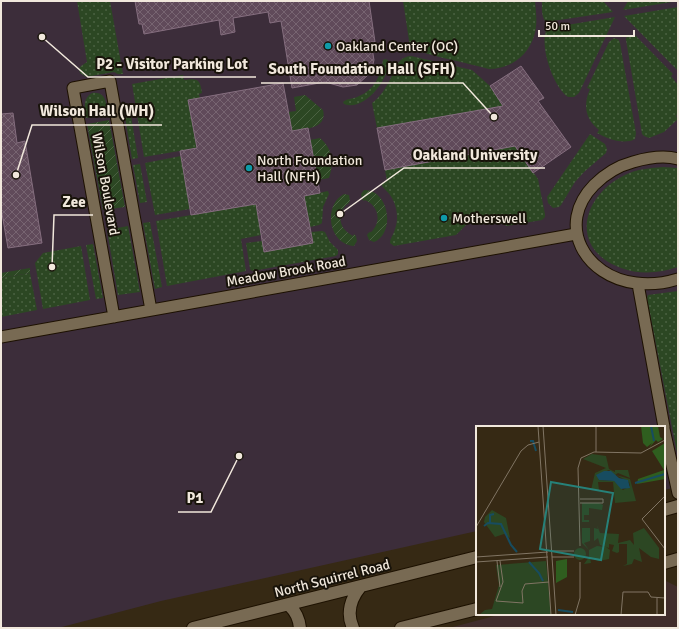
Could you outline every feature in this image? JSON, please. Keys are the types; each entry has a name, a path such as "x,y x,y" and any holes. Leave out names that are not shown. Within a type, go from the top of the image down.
{"main road":[{"path":"665,510 678,506"},
{"name":"North Squirrel Road","path":"194,628 476,557"},
{"path":"665,563 678,559"},
{"path":"354,628 350,619 349,610 355,593 361,586"},
{"path":"289,605 297,616 300,628"},
{"path":"401,628 476,609"}],"street":[{"name":"Wilson Boulevard","path":"114,317 73,88 110,81 151,310"},
{"path":"678,159 658,157 632,162 612,170 599,180 588,192 580,206 576,222 576,234 582,249 592,263 604,272 619,279 638,284 657,283 678,279"},
{"name":"Meadow Brook Road","path":"1,337 576,234"},
{"path":"638,284 664,426"},
{"path":"665,433 678,493"}],"shaded area":[{"path":"1,1 678,1 678,487 665,490 665,426 476,426 476,531 161,601 58,628 1,628"},
{"path":"665,580 678,587 678,628 449,628 498,615 665,615"}],"green space":[{"path":"77,1 110,1 123,74 114,72 86,77 80,73 79,69 87,62"},
{"path":"403,1 535,1 535,32 527,50 517,60 504,67 489,69 434,56 410,47"},
{"path":"542,1 603,1 613,12 546,22 543,15"},
{"path":"628,1 678,1 623,10"},
{"path":"678,7 678,71 624,16"},
{"path":"615,17 579,93 574,97 568,97 557,85 549,66 545,47 546,31 549,28"},
{"path":"631,35 636,36 673,74 671,76 678,85 678,113 676,116 678,119 664,132 649,138 642,134 626,40 626,38"},
{"path":"614,38 619,40 620,43 636,133 635,139 631,141 611,139 597,133 599,130 594,126 588,116 586,106 590,89 587,88 609,42"},
{"path":"411,56 472,70 490,86 503,106 377,128 372,103 384,90 400,61"},
{"path":"383,60 388,60 388,67 381,84 375,92 360,103 352,105 344,104 343,102 357,97 373,86 381,72"},
{"path":"183,75 184,80 198,80 202,93 199,94 200,98 188,100 197,148 144,157 132,84"},
{"path":"92,93 97,93 103,96 106,102 108,114 86,118 85,101"},
{"path":"305,95 323,110 324,116 322,121 314,127 292,131 288,112 296,111 294,97"},
{"path":"131,116 138,158 132,159 125,117"},
{"path":"109,120 125,207 103,210 87,124"},
{"path":"590,134 605,144 607,149 606,153 575,182 561,205 553,208 548,203 547,197"},
{"path":"320,138 328,147 332,167 329,178 318,180 310,140"},
{"path":"515,146 538,179 545,214 545,217 542,220 507,226 496,221 479,220 466,225 456,235 394,246 390,243 396,225 397,216 396,207 392,199 382,186 382,183 387,181 385,170"},
{"path":"181,156 190,209 155,215 145,163"},
{"path":"140,164 147,202 140,203 133,165"},
{"path":"663,167 678,168 678,267 657,272 635,272 621,268 604,259 594,248 588,236 587,222 591,209 598,196 610,184 625,175 634,171"},
{"path":"364,190 373,192 379,196 387,212 385,230 381,237 374,242 369,240 367,235 376,226 378,217 373,205 362,199 361,194"},
{"path":"328,191 329,194 323,207 322,223 310,227 304,196"},
{"path":"344,194 349,195 350,201 343,209 340,218 342,226 345,230 353,236 354,234 356,236 357,241 354,246 345,244 339,239 334,232 331,223 333,206 337,199"},
{"path":"256,204 261,235 241,239 246,271 167,286 156,221"},
{"path":"150,222 162,287 155,289 143,223"},
{"path":"128,226 140,292 118,295 107,230"},
{"path":"311,232 325,232 330,242 338,250 338,254 336,256 252,271 250,269 246,243 262,241 264,251 313,242"},
{"path":"93,244 103,298 96,299 86,245"},
{"path":"81,246 90,300 43,309 35,263 43,253"},
{"path":"30,268 30,273 1,278 1,273"},
{"path":"30,273 37,310 1,317 1,278"},
{"path":"678,291 678,458 647,298 648,295"}],"building":[{"name":"Oakland Center (OC)","path":"135,1 369,1 375,42 371,42 374,60 372,68 368,75 357,85 343,87 325,82 292,88 281,21 270,23 268,12 233,18 235,32 221,35 219,20 144,34 142,24 139,24"},
{"path":"521,66 544,98 538,101 571,147 533,173 515,146 385,170 377,128 503,106 490,86"},
{"name":"North Foundation Hall (NFH)","path":"283,83 292,131 308,128 320,193 304,196 313,243 264,252 256,204 191,215 180,151 197,148 188,100"},
{"path":"13,113 17,143 25,141 42,243 8,248 1,208 1,114"}],"place":[{"name":"P2 - Visitor Parking Lot","path":"42,37"},
{"name":"Oakland Center (OC)","path":"328,46"},
{"name":"South Foundation Hall (SFH)","path":"494,117"},
{"name":"North Foundation Hall (NFH)","path":"249,168"},
{"name":"Wilson Hall (WH)","path":"16,175"},
{"name":"Oakland University","path":"340,214"},
{"name":"Motherswell","path":"444,218"},
{"name":"Zee","path":"52,267"},
{"name":"P1","path":"239,456"}]}
